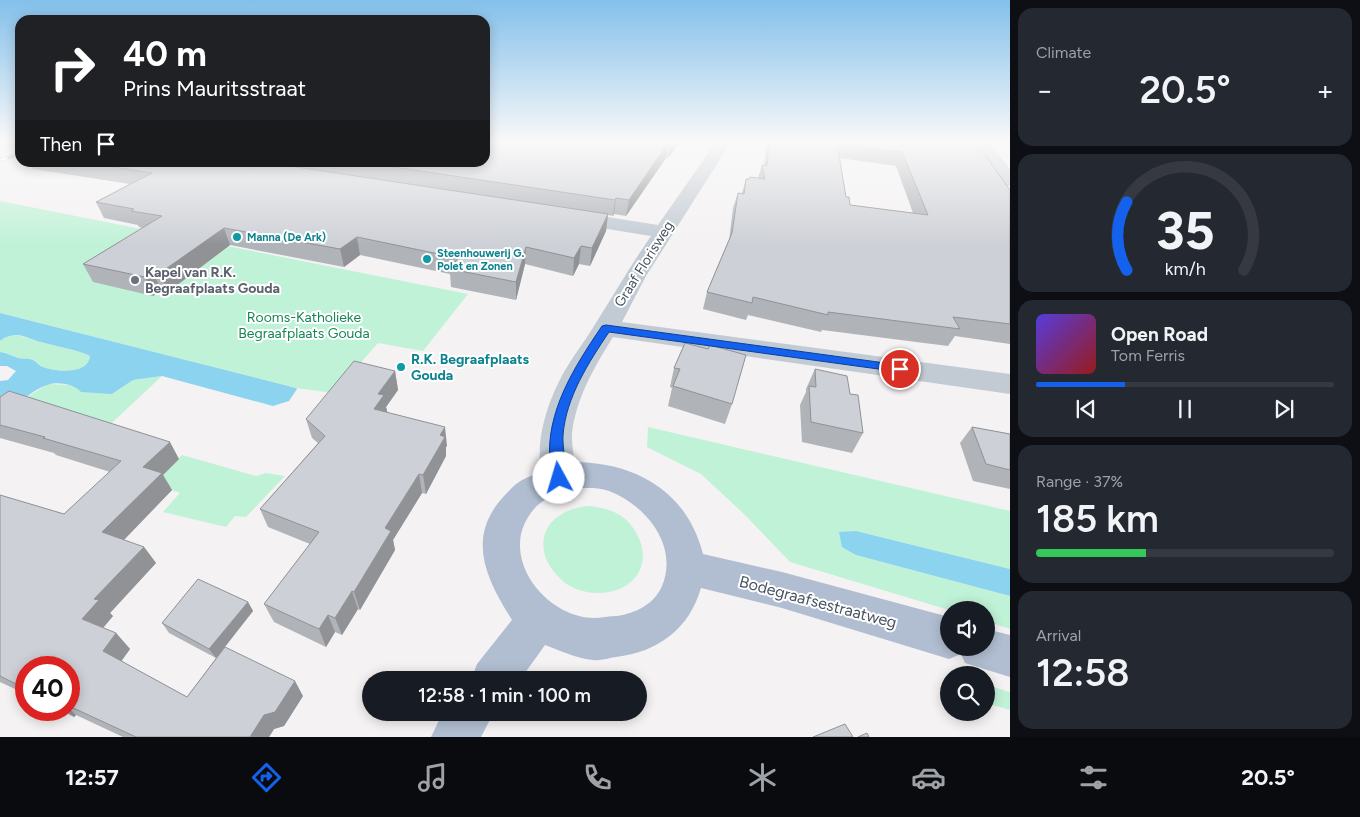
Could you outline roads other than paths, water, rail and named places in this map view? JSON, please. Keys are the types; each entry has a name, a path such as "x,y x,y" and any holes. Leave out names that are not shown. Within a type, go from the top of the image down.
{"main road":[{"path":"573,475 602,476 630,485 656,502 675,525 685,553 686,567 684,584 668,613 654,625 618,638 597,639 576,636 557,629 539,619 522,604 502,569 501,533 506,518 516,504 528,492 543,483 573,475"},
{"name":"Bodegraafsestraatweg","path":"686,567 782,590 940,635"},
{"path":"500,671 539,619"},
{"path":"995,652 1010,656"},
{"path":"454,737 465,721"}],"street":[{"name":"Graaf Florisweg","path":"559,478 556,455 557,434 562,411 579,369 606,328 635,276 700,176"},
{"path":"553,214 664,232"},
{"path":"606,328 1010,384"}],"water":[{"path":"0,313 297,389 289,401 273,406 162,376 133,380 112,394 81,392 70,385 51,384 38,389 13,406 0,402 0,381 8,380 16,371 7,366 0,366 0,352 18,358 31,359 49,369 63,371 71,371 84,366 90,356 19,335 7,337 0,341"},
{"path":"856,531 1010,569 1010,596 856,555 842,547 839,532"}],"place":[{"name":"Manna (De Ark)","path":"237,237"},
{"name":"Steenhouwerij G. Polet en Zonen","path":"427,259"},
{"name":"Kapel van R.K. Begraafplaats Gouda","path":"135,280"},
{"name":"R.K. Begraafplaats Gouda","path":"401,367"}],"park label":[{"name":"Rooms-Katholieke Begraafplaats Gouda","path":"304,326"}]}
